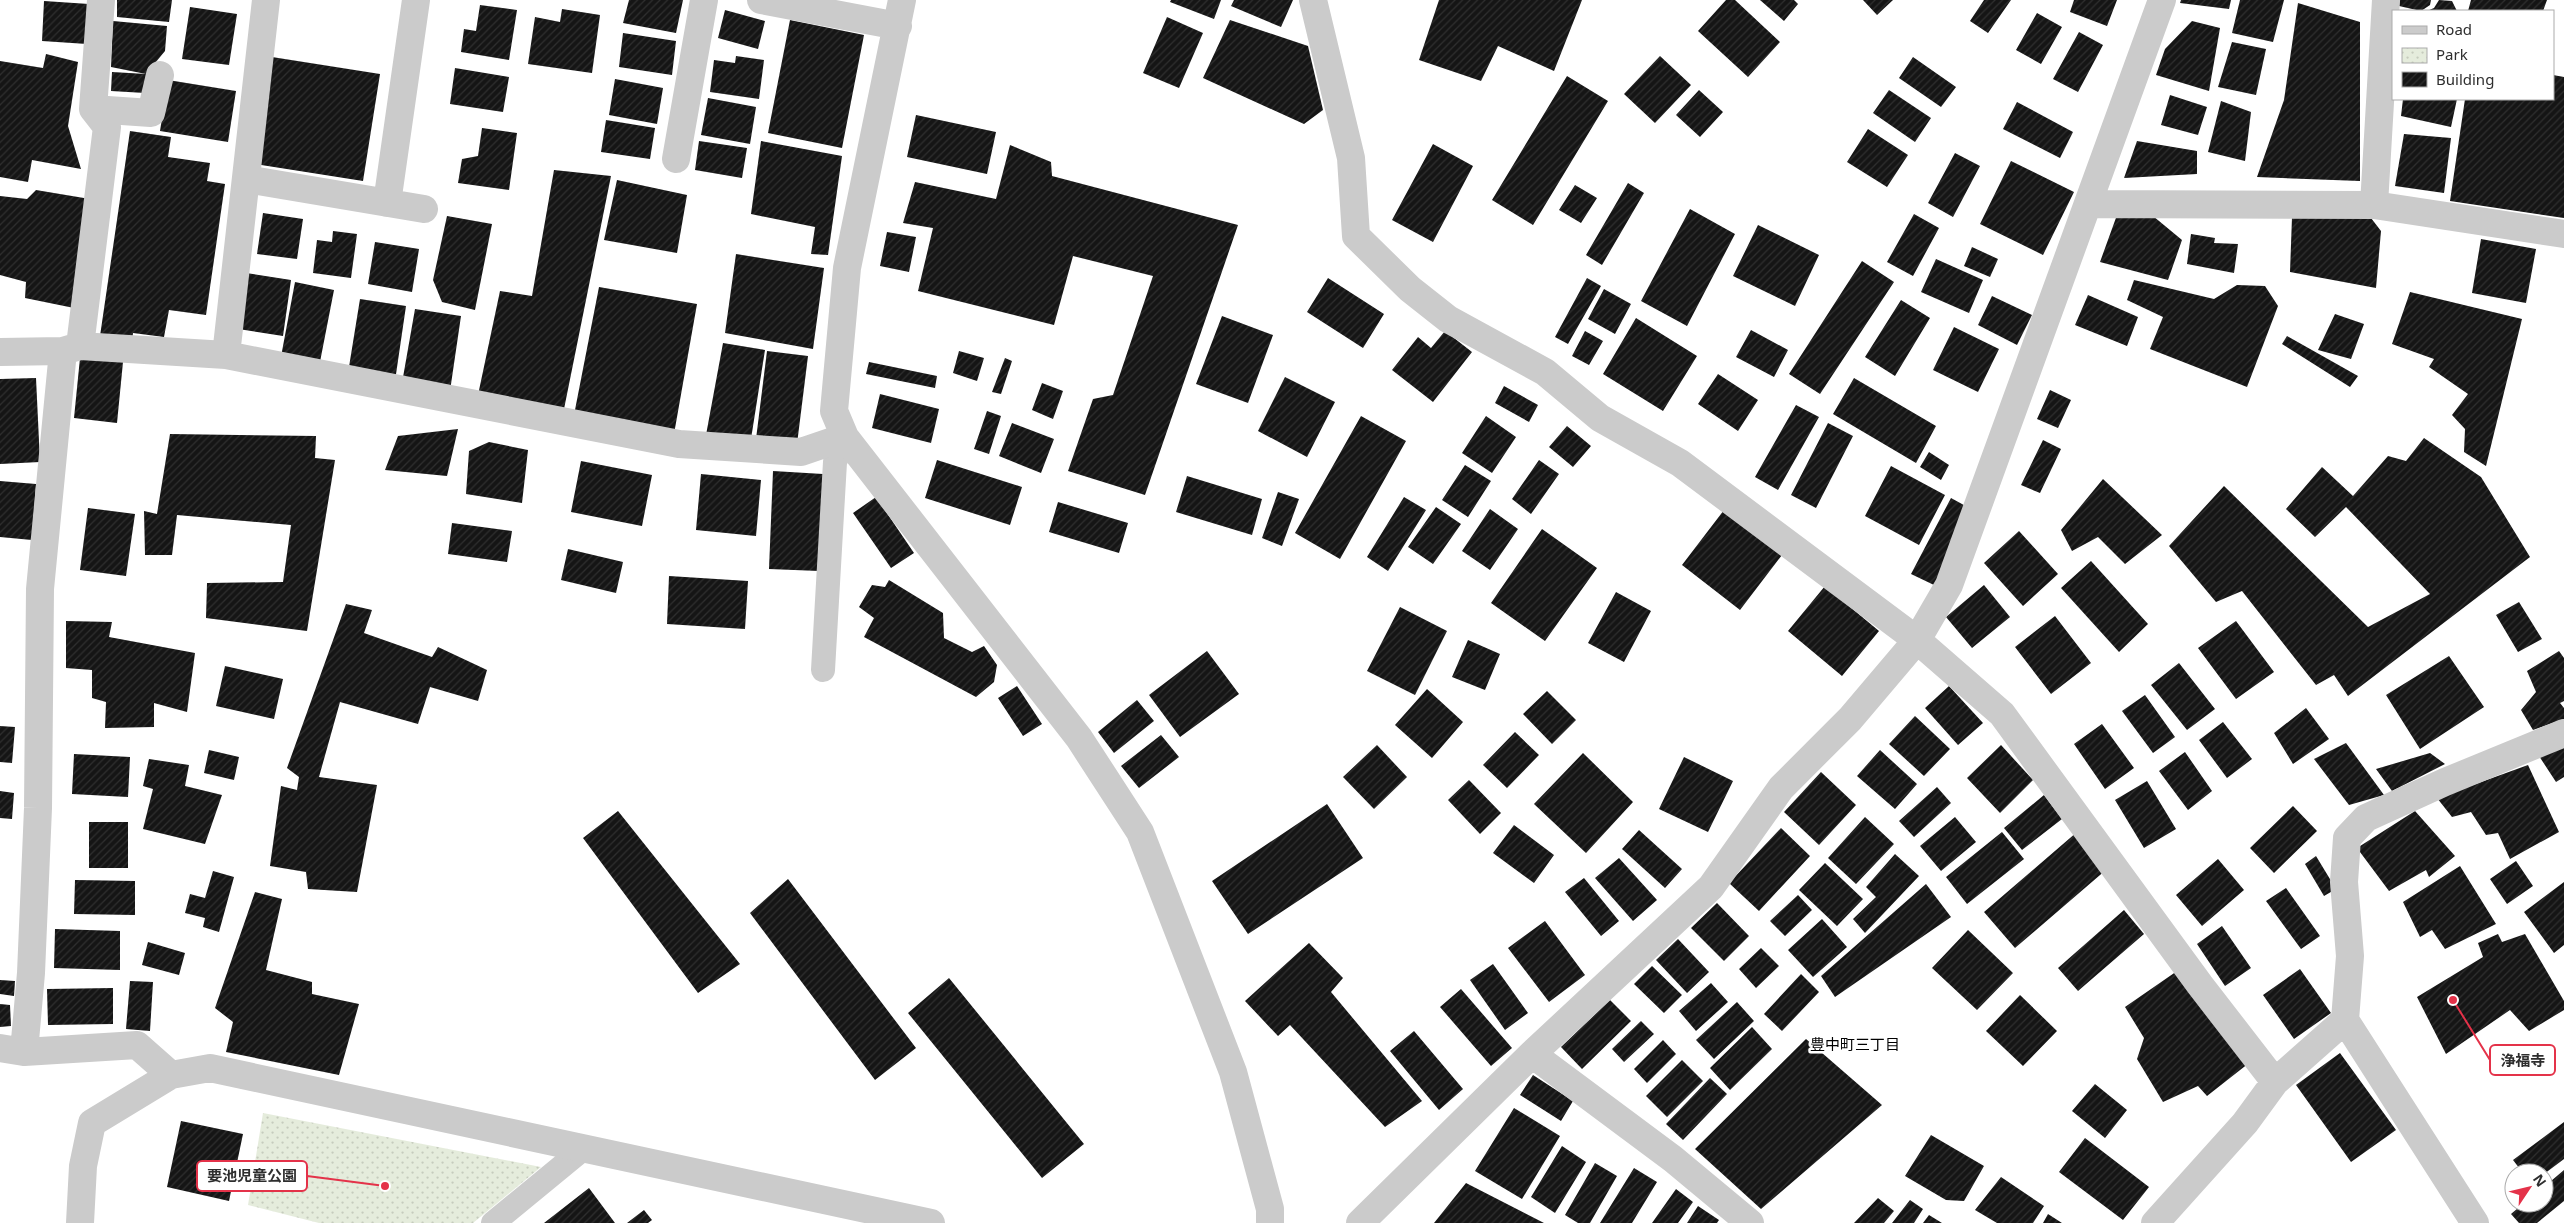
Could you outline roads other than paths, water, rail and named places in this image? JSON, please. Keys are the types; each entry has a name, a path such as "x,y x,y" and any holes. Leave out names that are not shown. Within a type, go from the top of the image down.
{"street":[{"path":"101,0 93,110 107,127 71,349 40,589 38,808 31,973 12,1050 137,1045 171,1075"},
{"path":"226,356 266,0"},
{"path":"386,203 416,0"},
{"path":"676,159 704,0"},
{"path":"761,0 898,26"},
{"path":"902,0 847,268 834,411 845,436 1080,738 1140,832 1233,1072 1270,1209 1270,1223"},
{"path":"1313,0 1351,158 1356,236 1410,289 1448,318 1545,372 1600,418 1680,463 1917,640 2002,714 2200,985 2275,1082"},
{"path":"1360,1223 1532,1054 1711,887 1781,788 1850,719 1917,640 1949,585 2162,0"},
{"path":"2374,205 2386,0"},
{"path":"93,110 151,113 160,75"},
{"path":"246,179 424,209"},
{"path":"2088,204 2374,205 2564,234"},
{"path":"0,352 71,349 226,356 679,444 801,452 845,436"},
{"path":"2475,1223 2345,1020 2350,956 2344,882 2347,838 2366,818 2444,782 2564,733"},
{"path":"2155,1223 2245,1123 2275,1082 2345,1020"},
{"path":"1532,1054 1673,1160 1750,1223"},
{"path":"80,1223 84,1166 92,1123 171,1075 210,1068 931,1223"}],"lane":[{"path":"823,670 835,462 845,436"},
{"path":"492,1223 584,1149"}],"place":[{"name":"浄福寺","path":"2453,1000"},
{"name":"要池児童公園","path":"385,1186"}],"district":[{"name":"豊中町三丁目","path":"1855,1044"}]}
